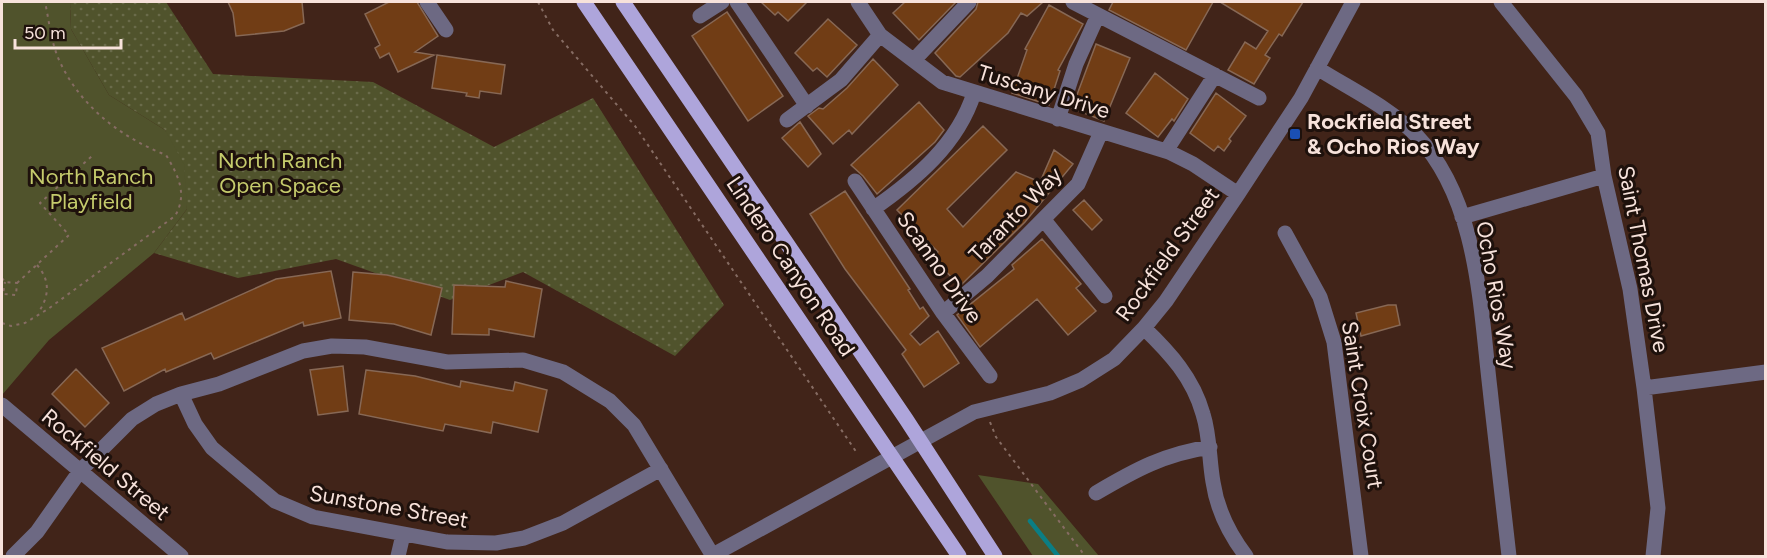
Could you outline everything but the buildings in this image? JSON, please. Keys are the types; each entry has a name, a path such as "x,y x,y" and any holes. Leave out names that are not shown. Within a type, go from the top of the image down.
{"main road":[{"name":"Lindero Canyon Road","path":"584,2 959,556"},
{"name":"Lindero Canyon Road","path":"623,2 995,556"}],"street":[{"path":"427,2 446,30"},
{"path":"700,16 722,2"},
{"path":"737,2 807,106"},
{"name":"Tuscany Drive","path":"858,2 880,35 942,82 1166,151 1193,164 1238,194"},
{"path":"914,60 969,2"},
{"path":"1073,2 1259,98"},
{"name":"Rockfield Street","path":"712,556 986,408 1050,393 1081,380 1114,359 1144,328 1238,194 1317,69 1353,2"},
{"name":"Saint Thomas Drive","path":"1501,2 1581,105 1598,133 1630,289 1644,388 1658,508 1653,556"},
{"path":"1058,119 1076,64 1098,15"},
{"path":"787,120 841,80 880,35"},
{"name":"Ocho Rios Way","path":"1317,69 1379,106 1415,134 1444,175 1462,217 1480,306 1509,556"},
{"path":"1166,151 1215,75"},
{"path":"873,209 909,184 954,135 966,117 974,93"},
{"name":"Taranto Way","path":"943,314 1044,220 1078,184 1101,132"},
{"path":"1462,217 1605,176"},
{"name":"Scanno Drive","path":"855,181 943,314 990,376"},
{"path":"1044,220 1105,296"},
{"name":"Saint Croix Court","path":"1285,233 1320,297 1334,342 1361,556"},
{"path":"1144,328 1172,355 1190,381 1203,413 1210,447 1213,483 1220,510 1235,543 1246,556"},
{"path":"14,556 37,532 80,471 132,419 156,404 181,394 219,384 303,351 332,346 365,347 447,362 523,360 563,372 610,401 634,425 712,556"},
{"path":"1644,388 1766,372"},
{"name":"Sunstone Street","path":"181,394 195,424 212,448 275,501 313,518 403,535 468,544 524,538 563,523 662,469"},
{"name":"Rockfield Street","path":"2,405 181,556"},
{"path":"1096,493 1155,460 1183,451 1210,447"},
{"path":"398,556 403,535"}],"path":[{"path":"2,323 11,326 25,323 68,296 176,216 182,204 182,189 166,155 139,144 114,129 75,85 59,60 45,2"},
{"path":"538,2 553,30 635,126 857,453"},
{"path":"5,282 2,295 16,296 17,284 69,235 40,203 93,154"},
{"path":"36,315 45,303 47,294 47,283 37,265"},
{"path":"2,278 5,282 17,284"},
{"path":"986,408 996,437 1084,556"}],"green space":[{"name":"North Ranch Playfield","path":"2,2 70,2 71,29 109,95 165,130 184,164 187,209 154,253 49,340 2,395"},
{"name":"North Ranch Open Space","path":"70,2 166,2 213,74 373,82 494,147 593,98 724,305 675,356 523,272 450,300 336,259 238,278 154,253 187,209 165,130 109,95 71,29"},
{"path":"978,475 1038,484 1099,556 1033,556"}],"waterway":[{"path":"1030,521 1058,556"}],"place":[{"name":"Rockfield Street & Ocho Rios Way","path":"1295,134"}]}
